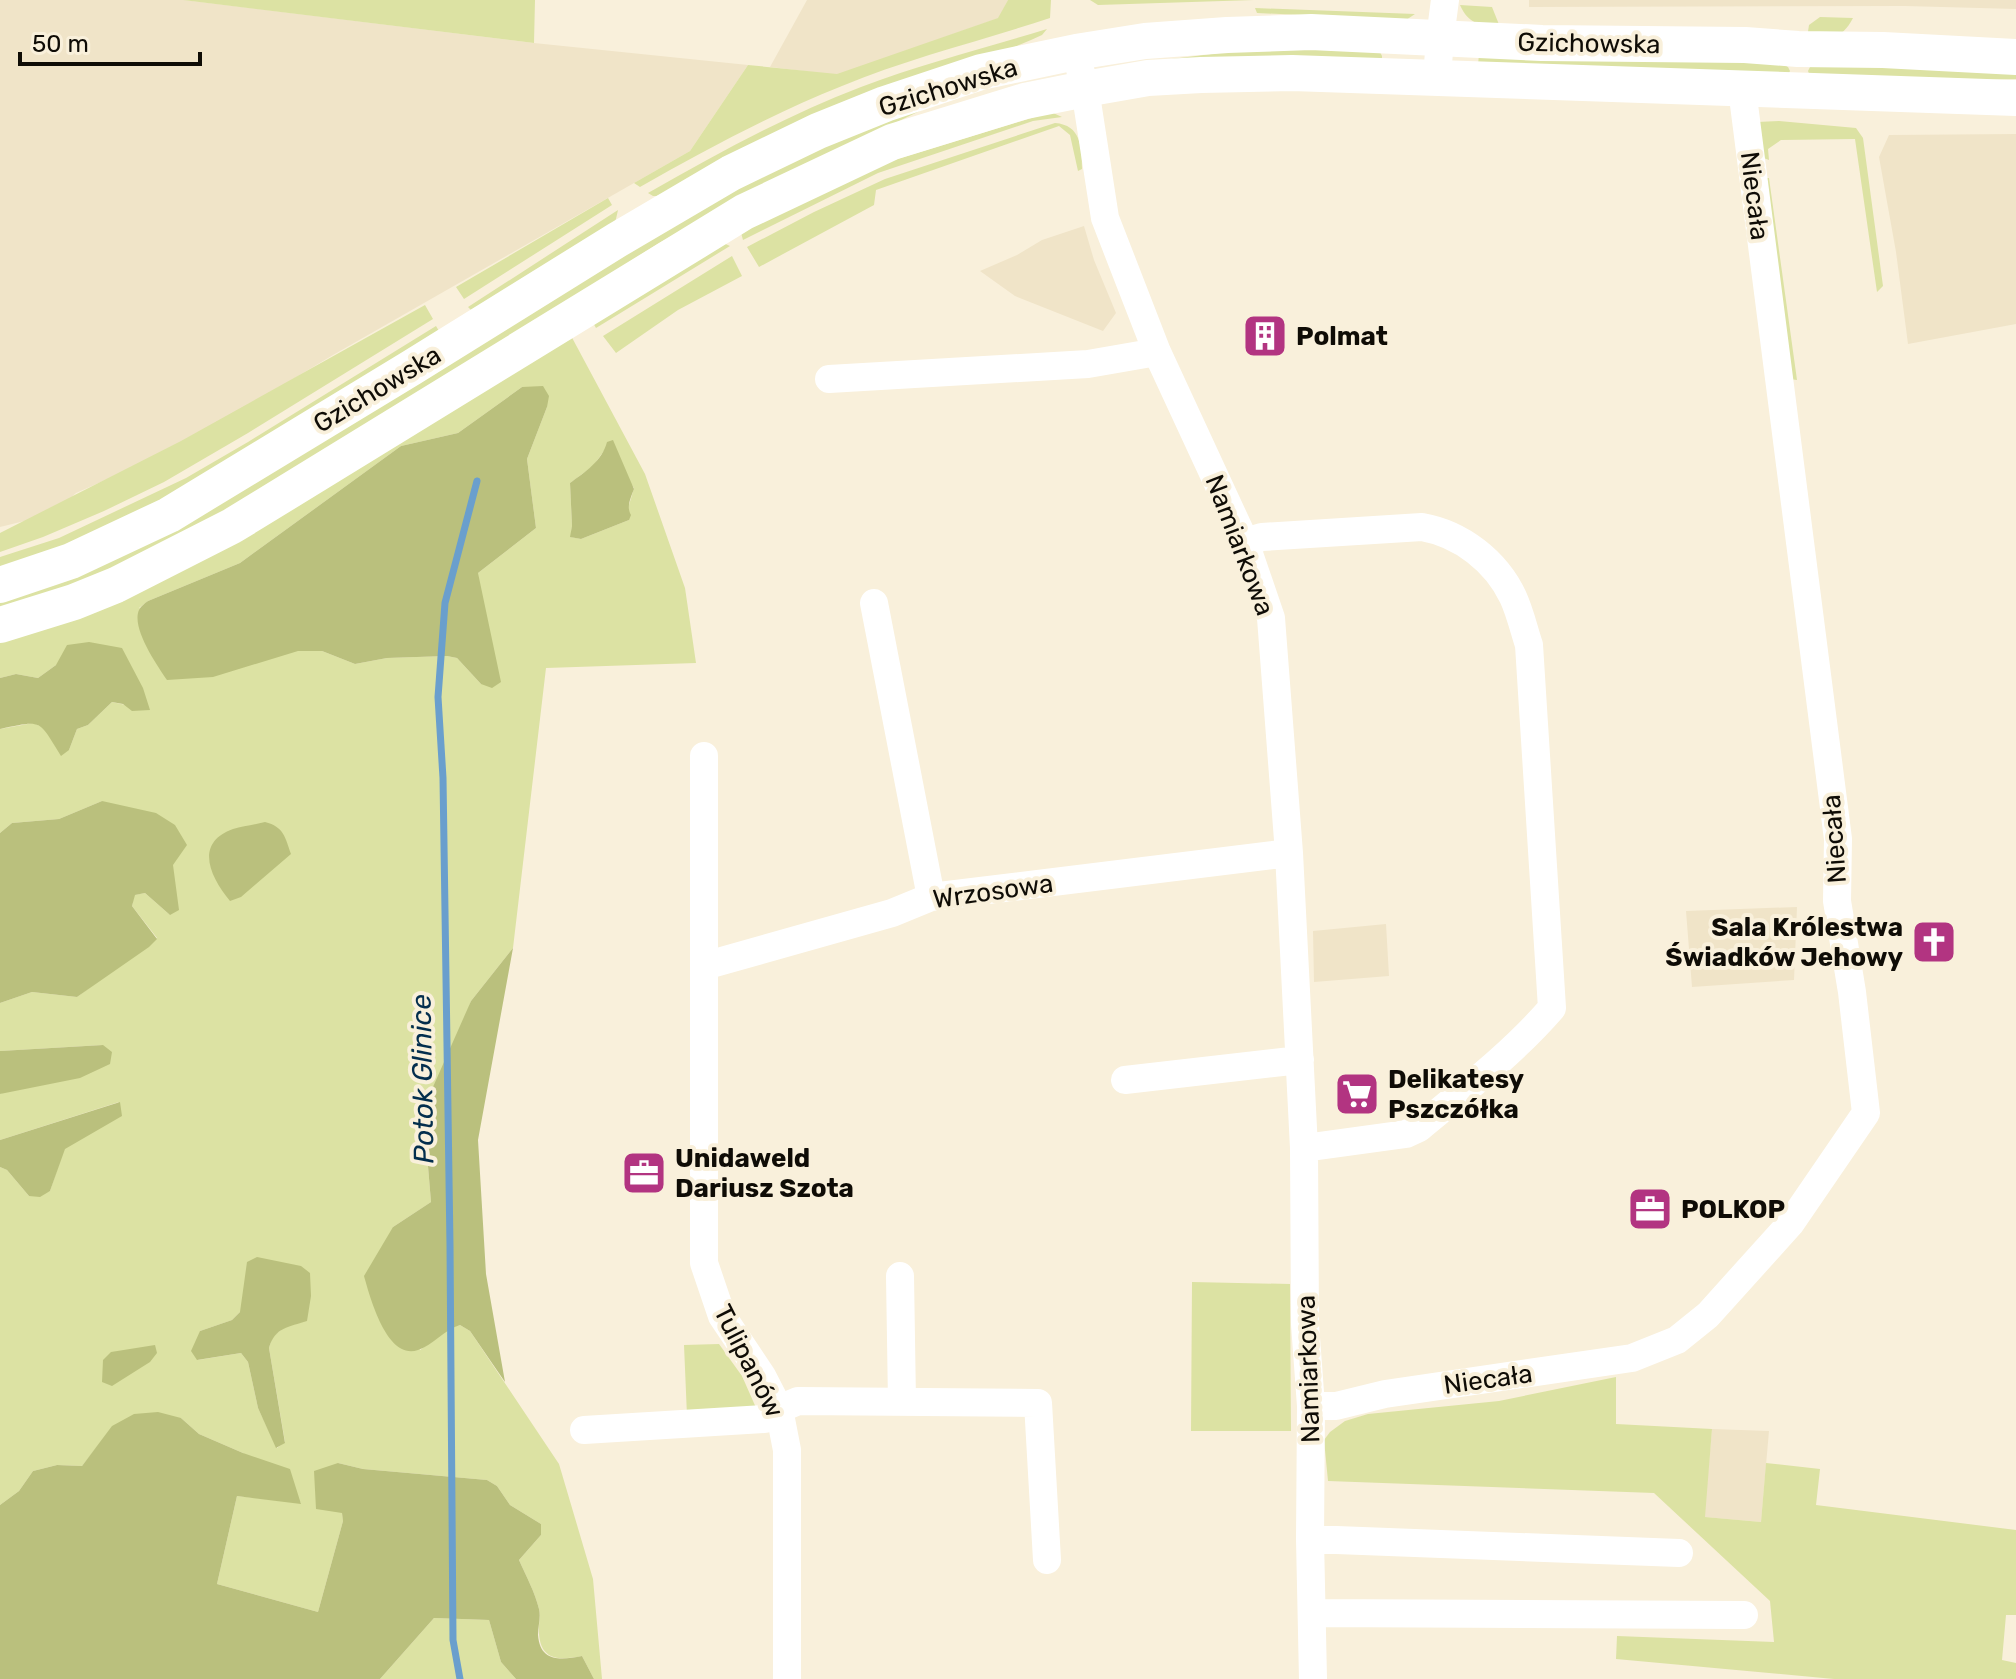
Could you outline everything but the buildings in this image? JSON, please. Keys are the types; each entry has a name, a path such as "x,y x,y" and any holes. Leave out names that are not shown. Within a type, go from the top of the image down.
{"street":[{"path":"1437,78 1445,0"},
{"name":"Gzichowska","path":"0,585 71,561 169,515 731,173 818,131 885,104 981,72 1145,41 1311,32 1542,43 1745,45 2016,57"},
{"name":"Namiarkowa","path":"1076,52 1085,89 1105,218 1157,352 1245,542 1271,618 1289,853 1304,1148 1305,1324 1311,1406 1313,1679"},
{"name":"Gzichowska","path":"0,625 116,585 232,526 744,212 892,142 1025,101 1148,78 1292,73 2016,98"},
{"name":"Niecała","path":"1311,1406 1336,1406 1385,1394 1632,1358 1677,1340 1708,1315 1790,1224 1866,1113 1852,992 1837,901 1838,839 1742,89"},
{"path":"829,379 1088,364 1157,352"},
{"path":"1245,542 1262,537 1320,533 1422,527 1437,530 1465,543 1489,562 1512,596 1529,645 1552,1008 1508,1054 1419,1128 1406,1134 1304,1148"},
{"path":"874,603 931,897"},
{"name":"Tulipanów","path":"704,756 704,1263 722,1316 762,1376 779,1409 787,1450 787,1679"},
{"name":"Wrzosowa","path":"704,966 892,913 931,897 1289,853"},
{"path":"1125,1080 1300,1060"},
{"path":"900,1276 902,1402"},
{"path":"584,1430 764,1419 798,1401 1038,1403 1047,1560"},
{"path":"1310,1539 1679,1553"},
{"path":"1312,1613 1744,1615"}],"shaded area":[{"path":"0,0 184,0 534,43 748,65 690,151 333,355 180,447 76,493 53,514 0,527"},
{"path":"807,0 1008,0 999,18 837,75 770,67"},
{"path":"1529,0 2016,0 2016,9 1905,6 1529,7"},
{"path":"2016,134 2016,324 1908,344 1879,157 1889,135"},
{"path":"1084,226 1116,313 1103,331 1015,296 980,271 1042,240"},
{"path":"1797,907 1794,980 1692,987 1686,911"},
{"path":"1386,924 1389,976 1314,982 1313,931"},
{"path":"1712,1429 1769,1431 1761,1522 1704,1517"}],"green space":[{"path":"183,0 535,0 534,43"},
{"path":"1008,0 1051,0 1050,18 867,76 790,108 640,187 634,183 690,151 748,65 837,74 998,18"},
{"path":"1090,0 1254,0 1098,5"},
{"path":"1460,5 1492,7 1500,27 1476,23"},
{"path":"1255,8 1415,14 1406,20 1257,13"},
{"path":"1820,17 1853,18 1839,34 1807,38 1809,25"},
{"path":"1047,29 1031,40 657,196 648,193 753,136 833,98 907,71"},
{"path":"1243,50 1379,50 1382,61 1156,61"},
{"path":"1479,54 1750,59 1783,64 1790,71 1788,75 1478,65"},
{"path":"1810,67 2016,69 2016,79 1926,82 1810,76"},
{"path":"1043,71 928,107 742,197 659,243 252,498 129,564 0,612 0,600 88,569 199,516 354,423 654,233 737,185 876,122 926,103"},
{"path":"1051,112 1062,117 1033,121 878,173 743,240 740,229 855,172"},
{"path":"1757,122 1856,128 1863,138 1883,286 1877,292 1855,139 1781,140 1768,149 1769,160 1761,157"},
{"path":"1055,123 1070,128 1078,138 1082,169 1078,171 1070,135 1059,126 876,190 874,205 759,267 747,247 885,179"},
{"path":"1762,178 1769,178 1797,380 1789,379"},
{"path":"608,198 612,205 464,299 456,287"},
{"path":"618,210 611,229 471,310 468,307"},
{"path":"721,242 730,246 596,328 592,321"},
{"path":"732,256 742,276 678,310 616,353 603,336"},
{"path":"425,305 433,319 164,482 104,511 0,552 0,533 181,441"},
{"path":"436,326 439,331 152,511 0,573 0,557 59,538 186,478"},
{"path":"569,332 645,474 685,588 696,663 546,668 513,948 471,1001 425,1130 431,1202 393,1227 420,1350 450,1328 460,1325 470,1331 559,1464 593,1579 602,1679 594,1679 582,1656 560,1658 544,1650 539,1634 540,1612 519,1560 541,1535 541,1524 510,1505 497,1486 487,1480 363,1469 338,1463 343,1521 318,1612 217,1584 237,1496 301,1503 243,1453 199,1434 181,1418 97,1447 82,1466 57,1465 33,1471 19,1491 0,1505 0,1167 7,1170 29,1196 50,1191 64,1149 119,1102 0,1140 0,1094 103,1045 0,1051 0,1003 32,992 77,997 157,938 132,906 134,895 145,893 170,915 102,801 59,819 12,823 0,833 0,729 33,723 43,727 69,750 77,729 88,725 112,702 149,710 56,665 38,678 16,674 0,678 0,641","holes":["522,387 547,407 527,459 536,528 478,573 481,684 457,658 387,658 355,664 322,651 298,651 139,608 148,601 240,563 401,446 458,433","606,448 634,488 629,520 581,539 571,537 570,483 593,466","240,1312 281,1330 272,1337 269,1348 285,1442 277,1448 258,1408 248,1362 241,1353 198,1360 200,1331 232,1320"]},
{"path":"543,386 549,396 547,407 527,459 536,528 478,573 501,682 492,688 481,684 457,658 447,656 387,658 355,664 322,651 298,651 213,677 167,680 146,646 139,626 139,610 145,603 240,563 401,446 458,433 522,387"},
{"path":"613,440 634,489 629,520 581,539 570,537 570,483 592,466 607,442"},
{"path":"89,642 122,648 143,688 150,710 132,711 123,704 112,702 88,725 77,729 69,750 61,756 38,725 24,724 0,729 0,678 16,674 38,678 56,665 67,645"},
{"path":"102,801 156,813 175,825 187,845 173,865 179,910 170,915 145,893 135,895 132,906 157,939 149,947 77,997 32,992 0,1003 0,833 12,823 59,819"},
{"path":"265,822 280,830 291,854 241,897 230,901 217,882 209,861 213,843 233,829"},
{"path":"513,948 478,1140 486,1274 505,1382 470,1331 460,1325 418,1350 407,1351 397,1346 382,1325 364,1276 393,1227 431,1202 425,1130 429,1096 471,1001"},
{"path":"103,1045 112,1052 110,1064 80,1078 0,1094 0,1051"},
{"path":"120,1102 122,1116 65,1149 50,1191 40,1197 29,1196 7,1170 0,1167 0,1140"},
{"path":"257,1257 301,1266 310,1273 311,1296 307,1321 279,1332 269,1348 285,1443 276,1448 258,1408 248,1362 241,1353 197,1360 191,1351 200,1331 232,1320 240,1312 247,1262"},
{"path":"1192,1282 1290,1284 1291,1431 1191,1431"},
{"path":"719,1344 742,1376 757,1410 687,1416 684,1345"},
{"path":"155,1345 157,1353 150,1362 112,1386 102,1382 103,1360 111,1352"},
{"path":"1616,1377 1616,1424 1712,1429 1705,1517 1761,1522 1766,1463 1820,1469 1816,1505 2016,1530 2016,1615 2006,1615 2002,1660 2016,1663 2016,1679 1834,1679 1616,1659 1617,1636 1774,1642 1770,1601 1654,1493 1328,1481 1324,1440 1345,1421 1368,1414 1499,1401"},
{"path":"158,1412 181,1418 199,1434 243,1453 290,1469 301,1504 237,1496 217,1584 318,1612 343,1521 342,1513 316,1509 314,1471 338,1463 363,1469 487,1480 497,1486 510,1505 541,1524 541,1535 519,1560 539,1609 538,1635 543,1651 553,1658 582,1656 594,1679 516,1679 501,1662 489,1620 434,1618 380,1679 0,1679 0,1505 19,1491 33,1471 57,1465 82,1466 112,1426 134,1414"},
{"path":"434,1618 489,1620 501,1662 516,1679 380,1679"}],"waterway":[{"name":"Potok Glinice","path":"460,1679 453,1640 443,778 438,697 445,603 477,481"}],"place":[{"name":"Polmat","path":"1265,336"},
{"name":"Sala Królestwa Świadków Jehowy","path":"1934,942"},
{"name":"Delikatesy Pszczółka","path":"1357,1094"},
{"name":"Unidaweld Dariusz Szota","path":"644,1173"},
{"name":"POLKOP","path":"1650,1209"}]}
